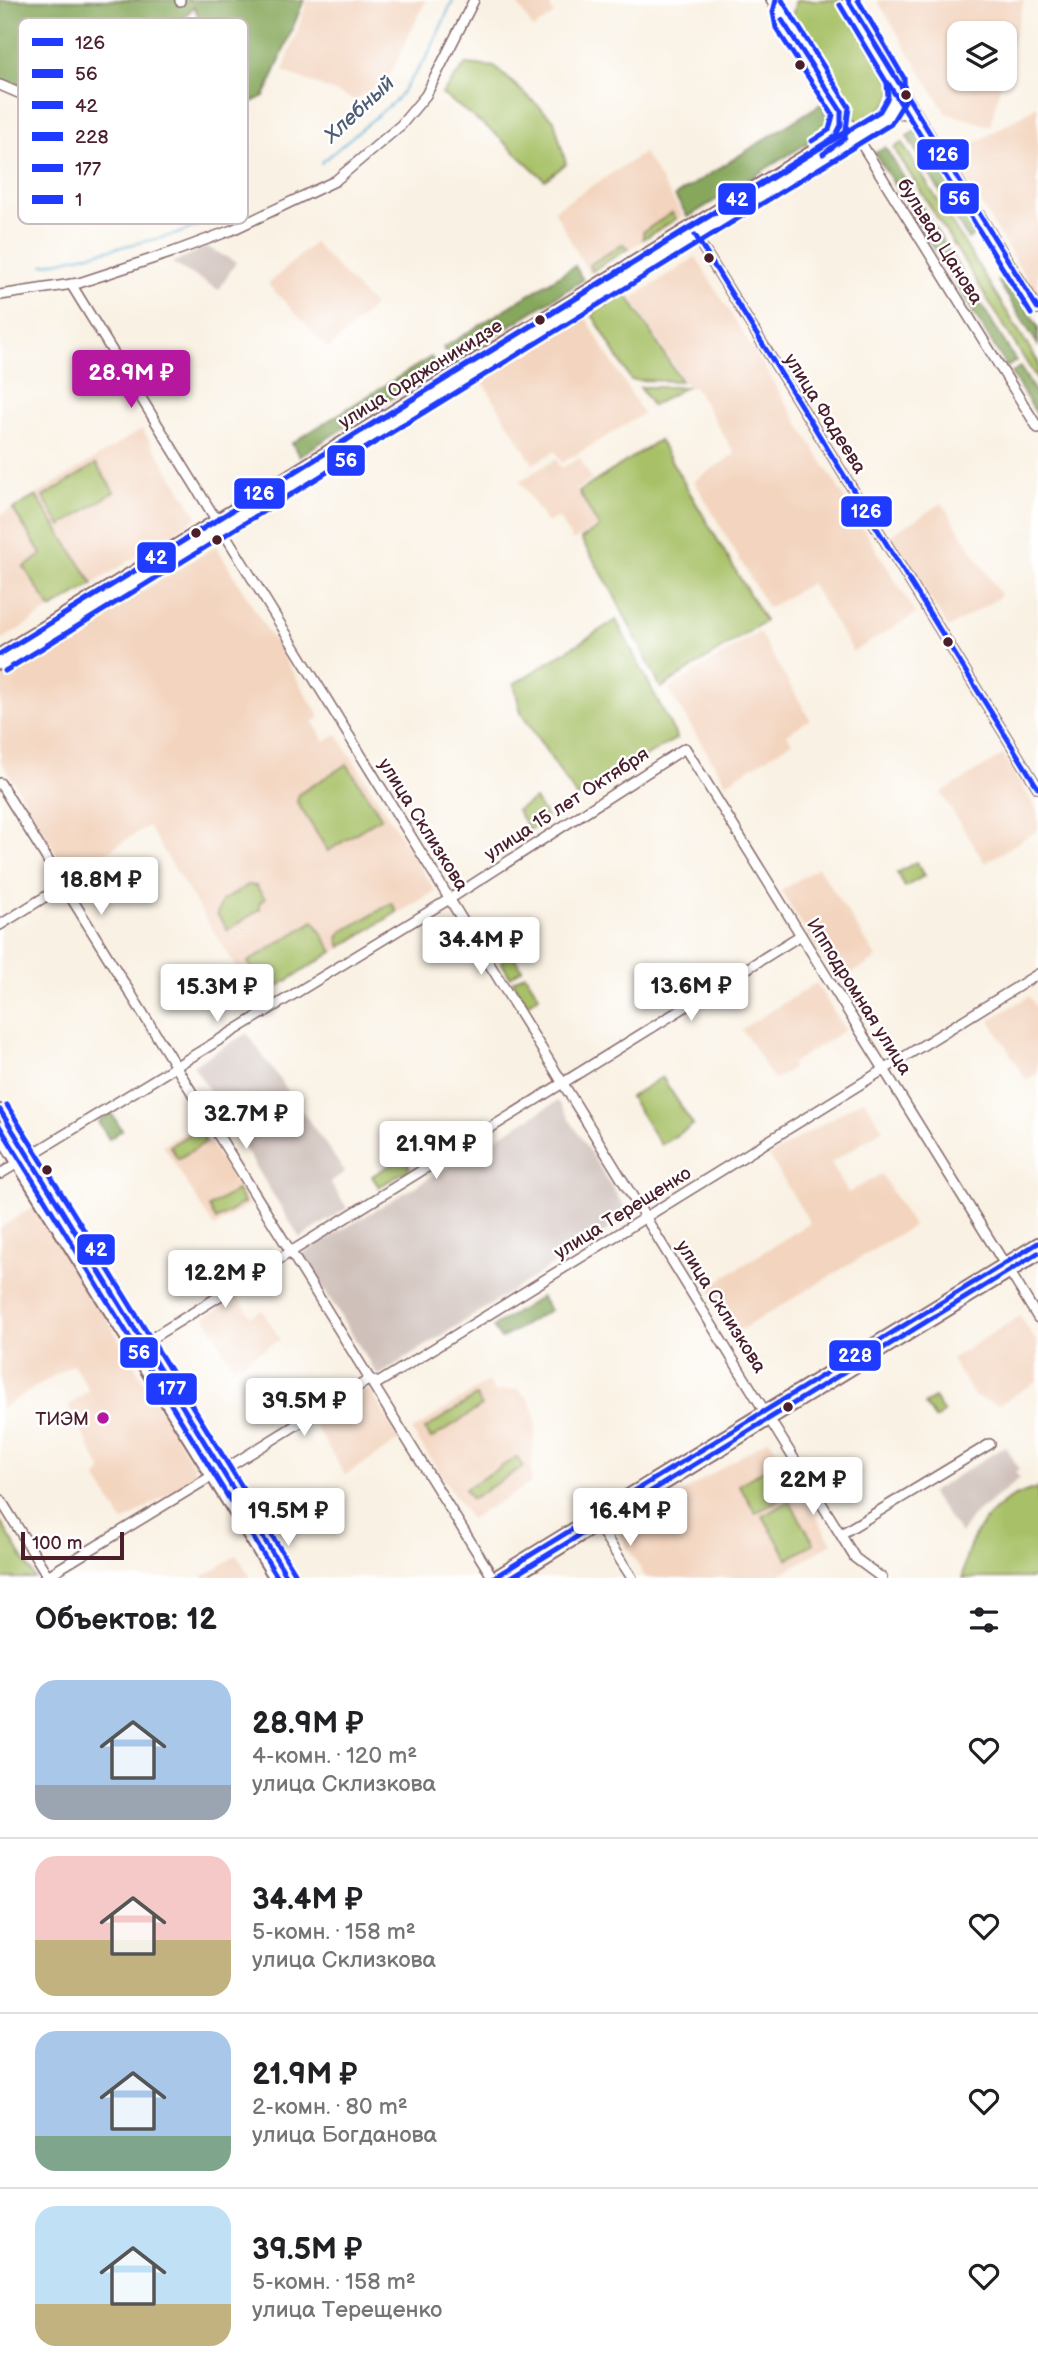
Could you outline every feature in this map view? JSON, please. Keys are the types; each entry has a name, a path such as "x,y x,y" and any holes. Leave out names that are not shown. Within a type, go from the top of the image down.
{"main road":[{"name":"бульвар Цанова","path":"772,0 841,111"},
{"path":"782,20 785,0"},
{"path":"848,0 895,78 897,99 886,117"},
{"name":"улица Орджоникидзе","path":"0,664 586,291 835,137 841,125 841,111"},
{"name":"улица Орджоникидзе","path":"0,654 582,305 886,117"},
{"path":"582,305 586,291"},
{"path":"0,1110 144,1343 275,1578"},
{"path":"0,1135 217,1474 288,1578"},
{"path":"493,1578 768,1415 1007,1268 1038,1242"},
{"path":"1007,1268 1038,1255"},
{"path":"512,1578 768,1415"}],"street":[{"path":"248,221 335,181 401,125 426,95 474,0"},
{"path":"895,78 1038,309"},
{"path":"0,85 18,93"},
{"name":"бульвар Цанова","path":"841,111 1038,428"},
{"path":"886,117 908,114 925,128"},
{"path":"0,295 71,284 206,240 241,224"},
{"name":"улица Фадеева","path":"695,235 1038,788"},
{"name":"улица Склизкова","path":"71,284 856,1559 882,1578"},
{"name":"улица 15 лет Октября","path":"0,1174 450,898 685,748"},
{"name":"Ипподромная улица","path":"685,748 1038,1318"},
{"path":"0,783 493,1578"},
{"path":"0,925 64,886"},
{"path":"144,1343 802,935"},
{"name":"улица Терещенко","path":"47,1577 370,1380 378,1383 1038,974"},
{"path":"841,1534 990,1444"},
{"path":"0,1499 47,1577"},
{"path":"598,1525 632,1578"},
{"path":"867,1568 871,1578"}],"shaded area":[{"path":"308,0 426,0 388,79 355,100 283,71"},
{"path":"515,0 547,0 554,14 533,29"},
{"path":"877,0 1024,0 1017,26 1017,21 947,21 947,91 999,91 990,126 946,113"},
{"path":"1038,106 1038,297 951,157"},
{"path":"644,153 683,216 589,274 554,210"},
{"path":"314,243 374,306 329,349 268,284"},
{"path":"207,247 236,262 219,290 172,263"},
{"path":"696,257 916,614 853,652 811,583 768,608 694,481 735,454 694,386 688,388 632,298"},
{"path":"584,315 643,414 562,463 555,451 533,464 481,379"},
{"path":"142,429 198,517 93,584 36,495"},
{"path":"580,458 592,479 576,490 597,526 573,541 558,517 547,523 520,481 556,459 561,468"},
{"path":"942,503 1001,596 948,628 891,535"},
{"path":"12,508 42,555 24,567 51,609 0,641 0,516"},
{"path":"216,546 320,717 313,722 322,737 325,741 337,734 435,891 256,1000 148,826 70,875 0,760 0,678"},
{"path":"759,632 810,719 787,734 792,742 726,783 668,689"},
{"path":"1003,755 1038,812 1038,830 985,863 941,793"},
{"path":"818,867 877,958 838,982 781,891"},
{"path":"816,983 845,1030 792,1063 792,1069 774,1080 742,1029"},
{"path":"1029,996 1038,1010 1038,1073 1026,1080 990,1020"},
{"path":"247,1033 345,1172 330,1182 347,1208 300,1238 193,1065"},
{"path":"864,1099 883,1129 831,1163 848,1193 881,1174 913,1226 739,1331 708,1287 810,1223 769,1156"},
{"path":"558,1101 630,1216 378,1376 302,1254"},
{"path":"198,1124 249,1205 214,1227 163,1145"},
{"path":"39,1203 199,1475 123,1522 97,1479 102,1471 68,1406 89,1390 73,1364 0,1409 0,1228"},
{"path":"238,1296 251,1316 262,1310 280,1339 234,1368 205,1317"},
{"path":"1020,1316 1038,1344 1038,1381 998,1405 975,1397 951,1359"},
{"path":"488,1381 495,1392 517,1389 528,1398 534,1411 536,1426 530,1484 470,1519 412,1431"},
{"path":"368,1388 401,1440 345,1475 313,1423"},
{"path":"769,1439 832,1543 780,1574 782,1578 646,1578 618,1532"},
{"path":"1005,1446 1019,1469 1015,1472 1020,1478 971,1517 961,1534 930,1493"},
{"path":"237,1555 251,1578 201,1578"}],"green space":[{"path":"0,0 304,0 264,96 252,102 248,101 248,18 199,18 194,7 183,18 18,18 18,87 0,80"},
{"path":"796,0 840,0 892,84 887,104 858,124 791,21"},
{"path":"466,64 495,67 554,120 566,164 545,180 491,130 442,94"},
{"path":"821,104 829,121 825,132 688,217 675,196"},
{"path":"917,130 979,232 968,239 907,136"},
{"path":"902,143 1038,362 1038,381 894,148"},
{"path":"885,147 1016,361 1007,367 875,153"},
{"path":"672,213 676,219 643,239 643,232"},
{"path":"623,244 629,248 592,271 589,265"},
{"path":"575,266 583,280 452,362 443,348"},
{"path":"1006,276 1038,327 1038,345 998,281"},
{"path":"626,293 681,381 631,380 592,314"},
{"path":"431,357 439,368 299,456 292,443"},
{"path":"1020,367 1038,397 1038,416 1011,373"},
{"path":"640,387 685,387 652,406"},
{"path":"659,440 765,621 661,688 610,587 581,539 599,527 579,492"},
{"path":"96,464 114,492 61,526 43,497"},
{"path":"36,496 93,584 51,609 24,567 42,555 13,509"},
{"path":"616,620 677,738 577,797 521,713 514,684"},
{"path":"347,764 381,817 328,851 297,802 299,794"},
{"path":"535,799 547,818 529,830 517,810"},
{"path":"916,862 924,876 905,887 897,873"},
{"path":"248,885 256,886 265,899 260,902 260,909 228,930 217,914 222,901"},
{"path":"392,903 397,912 341,947 338,938 342,932"},
{"path":"314,921 333,952 267,993 248,962"},
{"path":"513,954 522,969 510,977 501,961"},
{"path":"525,974 539,996 527,1004 513,981"},
{"path":"662,1077 693,1125 661,1145 630,1097"},
{"path":"111,1113 122,1130 109,1139 98,1122"},
{"path":"198,1129 206,1142 178,1159 170,1146"},
{"path":"403,1157 410,1168 379,1187 372,1176"},
{"path":"237,1190 244,1203 216,1220 209,1207"},
{"path":"541,1297 550,1310 501,1339 493,1327"},
{"path":"476,1396 482,1406 431,1439 425,1429"},
{"path":"934,1398 944,1413 935,1419 925,1404"},
{"path":"517,1457 523,1467 471,1499 465,1489"},
{"path":"773,1464 791,1492 756,1513 739,1485"},
{"path":"1038,1488 1038,1578 963,1578 970,1547 985,1520 1008,1500"},
{"path":"789,1501 814,1543 788,1559 763,1516"},
{"path":"0,1521 35,1578 0,1578"}],"waterway":[{"name":"Хлебный","path":"321,163 397,99 427,57 453,0"},
{"name":"Хлебный","path":"43,265 177,234 202,224"}],"transit line":[{"name":"56","path":"776,0 773,12 776,28 833,115 829,130 812,141"},
{"name":"42","path":"782,0 849,107 845,138 823,154"},
{"name":"126","path":"848,0 1038,309"},
{"name":"56","path":"5,671 891,124 905,101 904,78 858,0"},
{"name":"42","path":"0,654 880,111 888,97 887,83 840,5"},
{"name":"126","path":"782,20 841,111"},
{"name":"56","path":"888,83 1031,314"},
{"name":"126","path":"0,654 835,137 841,125 841,111"},
{"name":"126","path":"695,235 1038,788"},
{"name":"42","path":"7,1105 295,1573"},
{"name":"177","path":"0,1110 288,1578"},
{"name":"56","path":"0,1127 278,1578"},
{"name":"228","path":"493,1578 1038,1243"},
{"name":"1","path":"510,1578 1038,1253"}],"place":[{"name":"ТИЭМ","path":"103,1418"}]}
